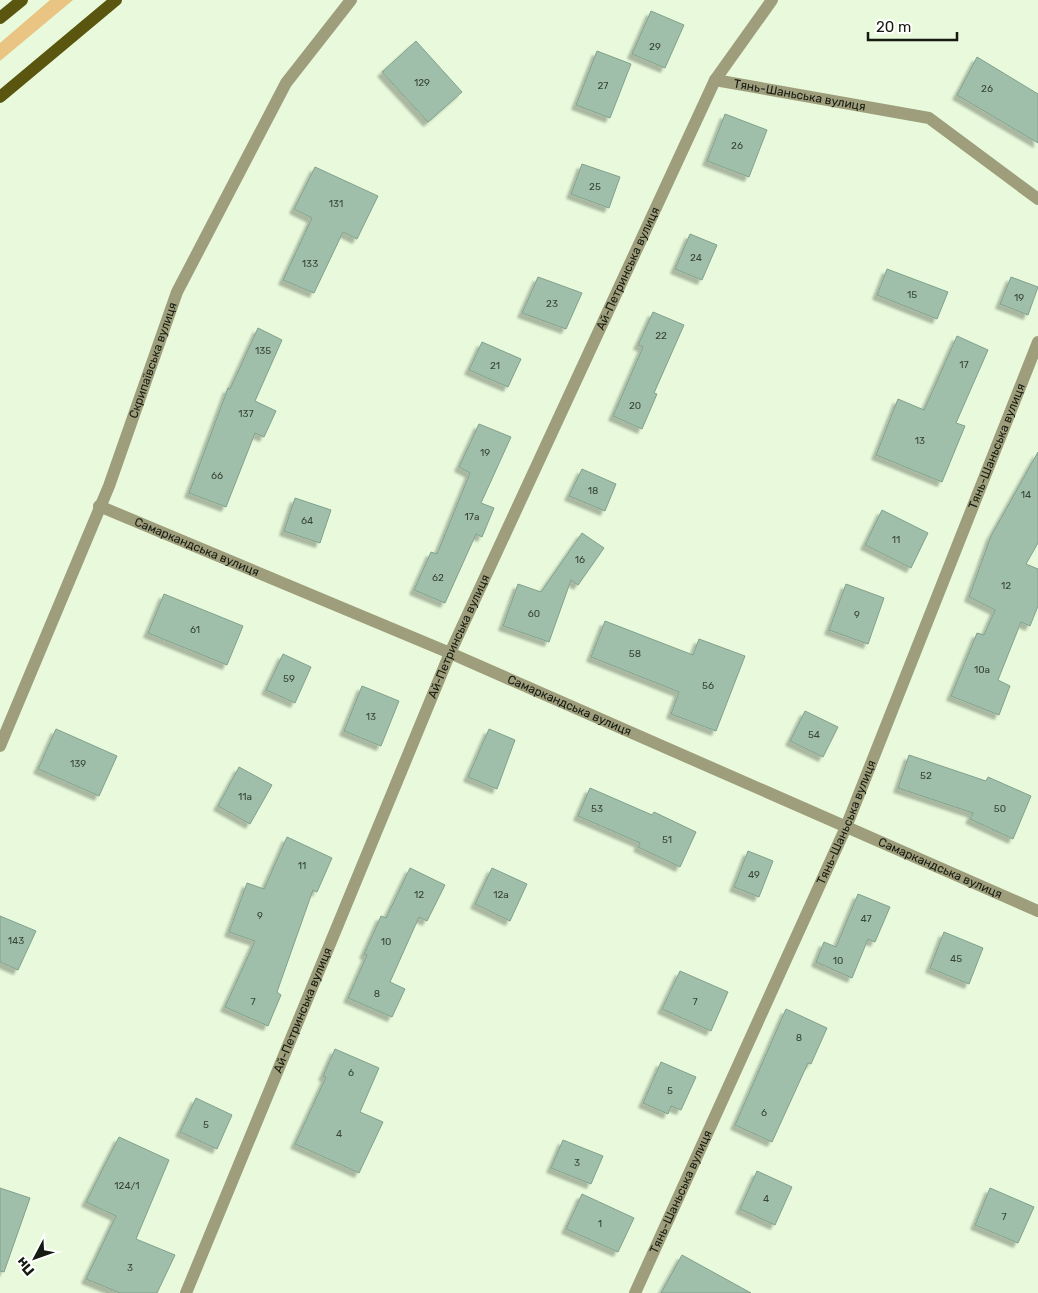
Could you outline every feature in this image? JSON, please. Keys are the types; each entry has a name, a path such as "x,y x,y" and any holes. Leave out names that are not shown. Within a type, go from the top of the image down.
{"main road":[{"path":"0,18 22,0"},
{"path":"0,97 116,0"}],"street":[{"name":"Скрипаївська вулиця","path":"0,746 109,486 177,292 286,83 351,0"},
{"name":"Ай-Петринська вулиця","path":"186,1293 450,653 715,80 772,0"},
{"name":"Тянь-Шаньська вулиця","path":"715,80 929,118 1038,200"},
{"name":"Тянь-Шаньська вулиця","path":"635,1293 846,827 1038,342"},
{"name":"Самаркандська вулиця","path":"99,506 450,653 1038,911"}],"shaded area":[{"path":"50,0 73,0 0,61 0,43"}],"building":[{"path":"651,11 684,25 665,68 632,54"},
{"path":"416,41 462,92 428,122 382,72"},
{"path":"597,51 631,64 610,118 576,105"},
{"path":"977,57 1038,94 1038,143 957,95"},
{"path":"725,114 767,130 749,177 707,161"},
{"path":"582,164 620,177 609,208 571,194"},
{"path":"315,167 378,196 357,239 343,232 314,293 283,280 312,218 294,209"},
{"path":"690,234 717,245 702,280 675,269"},
{"path":"887,269 948,292 937,319 877,295"},
{"path":"538,277 582,293 566,329 522,313"},
{"path":"1011,277 1038,287 1028,315 1000,304"},
{"path":"653,312 684,325 654,393 657,394 642,429 613,416 643,347 638,345"},
{"path":"258,328 282,340 255,401 276,411 264,437 255,433 226,507 189,493 228,388 230,389"},
{"path":"957,336 988,350 956,423 965,426 942,482 876,455 898,399 924,410"},
{"path":"482,342 521,359 508,387 469,370"},
{"path":"479,424 511,437 481,503 494,508 482,537 476,534 445,603 414,590 431,552 437,554 470,473 459,467"},
{"path":"1038,452 1038,543 1026,564 1038,569 1038,606 1030,626 1021,622 998,680 1010,686 999,715 951,696 977,633 984,635 995,610 969,597 991,536"},
{"path":"582,469 616,484 605,511 569,496"},
{"path":"295,498 331,510 320,543 284,531"},
{"path":"882,510 928,533 911,568 865,545"},
{"path":"582,533 604,548 578,585 571,580 549,642 503,626 518,584 541,592"},
{"path":"846,584 884,598 868,644 829,630"},
{"path":"164,594 243,626 227,665 148,633"},
{"path":"605,621 693,655 699,639 745,656 716,731 671,714 679,692 591,657"},
{"path":"283,654 311,667 295,703 266,690"},
{"path":"362,686 399,701 381,746 344,731"},
{"path":"805,711 838,727 823,757 790,741"},
{"path":"56,729 117,756 99,796 38,769"},
{"path":"489,729 515,740 497,789 468,777"},
{"path":"909,755 986,781 988,777 1031,796 1013,839 970,819 973,813 898,788"},
{"path":"239,767 272,785 250,824 218,806"},
{"path":"590,788 652,815 654,812 696,832 680,867 638,847 640,843 578,816"},
{"path":"287,837 332,858 317,892 313,890 277,992 281,995 268,1026 225,1007 255,941 229,932 247,883 264,889"},
{"path":"748,851 773,861 759,897 734,887"},
{"path":"410,868 445,885 427,921 419,917 390,982 405,989 392,1017 348,998 367,955 364,954 381,916 386,918"},
{"path":"492,868 527,884 510,921 475,904"},
{"path":"858,894 890,907 875,942 868,939 852,978 816,962 824,942 836,947"},
{"path":"0,916 36,931 18,970 0,962"},
{"path":"944,932 983,948 969,984 930,968"},
{"path":"680,971 728,992 711,1031 662,1009"},
{"path":"786,1009 827,1028 811,1064 808,1063 772,1142 735,1125"},
{"path":"335,1049 379,1068 360,1112 383,1122 359,1173 295,1144 326,1077 323,1076"},
{"path":"661,1062 696,1077 681,1110 671,1106 668,1114 643,1103"},
{"path":"196,1098 232,1115 217,1149 180,1132"},
{"path":"119,1137 169,1160 136,1239 175,1255 157,1293 120,1293 86,1279 116,1216 86,1202"},
{"path":"563,1140 603,1156 591,1184 551,1168"},
{"path":"757,1171 792,1187 775,1225 740,1209"},
{"path":"0,1188 30,1198 4,1272 0,1271"},
{"path":"990,1188 1034,1207 1018,1243 975,1225"},
{"path":"582,1194 634,1218 618,1252 566,1229"},
{"path":"682,1255 751,1293 661,1293"}]}
